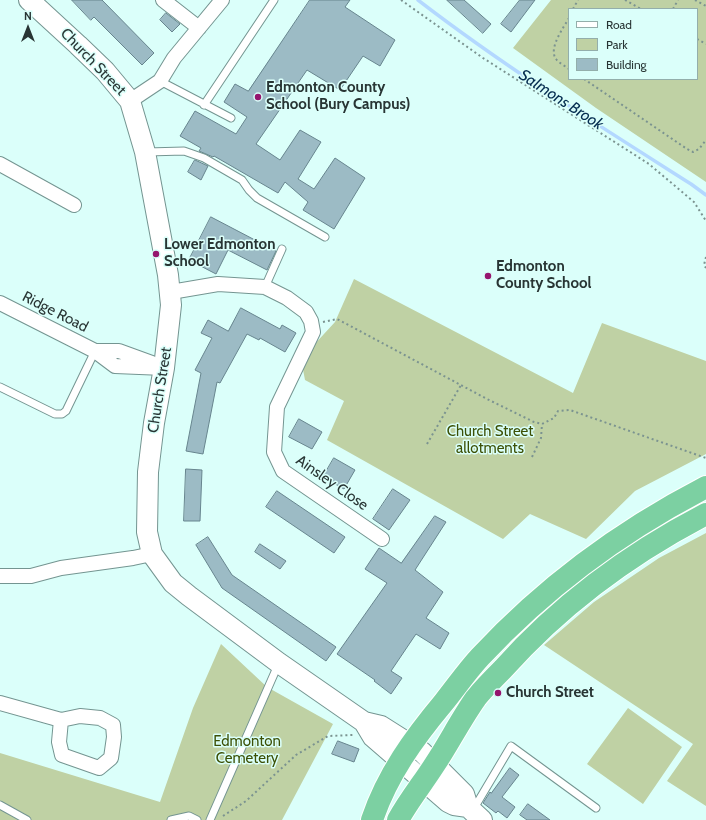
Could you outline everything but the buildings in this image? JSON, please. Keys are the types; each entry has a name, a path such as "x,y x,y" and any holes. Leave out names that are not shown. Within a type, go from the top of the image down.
{"highway":[{"path":"379,820 385,814 418,762 479,658 524,612 586,560 636,525 706,487"},
{"path":"372,820 391,775 441,752 476,698 520,649 577,597 627,560 706,514"},
{"path":"398,820 407,803 418,762"}],"main road":[{"name":"Church Street","path":"29,0 105,71 130,101 145,152 171,292 171,318 154,423 148,472 147,532 152,554 173,583 279,663 358,728 381,726 418,762 448,802 474,813"}],"street":[{"path":"163,0 199,28"},
{"path":"130,101 160,81 174,58 222,0"},
{"path":"0,164 74,204"},
{"path":"171,292 218,284 265,287 287,298 306,312 312,324"},
{"name":"Ridge Road","path":"0,303 95,351 115,366 164,368"},
{"name":"Ainsley Close","path":"312,324 313,332 277,407 274,452 283,471 382,539"},
{"path":"0,574 30,566 61,568 152,554"},
{"path":"0,703 61,720 80,716 100,718 113,724 114,737 110,758 99,768 62,755 59,742 61,720"}],"lane":[{"path":"204,105 274,0"},
{"path":"160,81 231,118"},
{"path":"145,152 184,151 204,158 242,180 257,198 325,237"},
{"path":"265,287 282,249"},
{"path":"0,387 55,414 62,414 66,411 95,351"},
{"path":"210,820 267,687 279,663"},
{"path":"474,813 511,746 596,808"},
{"path":"0,805 27,820"},
{"path":"172,820 189,816 197,820"}],"path":[{"path":"401,0 482,58 649,164 694,202 706,221"},
{"path":"624,0 639,8"},
{"path":"695,0 706,6"},
{"path":"568,20 554,47 554,54 556,60 568,68"},
{"path":"585,80 692,152 699,150 706,140"},
{"path":"706,257 704,265 706,268"},
{"path":"312,324 328,320 341,320 460,385 534,422 542,424 554,418 558,411 570,410 706,458"},
{"path":"427,444 460,385"},
{"path":"532,457 542,438 542,424"},
{"path":"220,818 246,801 296,755 328,736 358,728"}],"green space":[{"path":"551,0 706,0 706,182 596,108 513,48"},
{"name":"Church Street allotments","path":"354,279 573,393 602,323 706,361 706,454 635,491 586,539 530,514 503,539 327,440 344,401 305,380 301,359 335,322"},
{"path":"706,533 706,806 667,781 693,744 544,645 594,602 659,558"},
{"name":"Edmonton Cemetery","path":"221,644 267,687 333,724 282,820 0,820 0,753 160,802 193,708"},
{"path":"628,708 682,747 643,804 587,764"}],"waterway":[{"name":"Salmons Brook","path":"418,0 484,49 706,195"}],"place":[{"name":"Edmonton County School (Bury Campus)","path":"258,97"},
{"name":"Lower Edmonton School","path":"156,254"},
{"name":"Edmonton County School","path":"488,276"},
{"name":"Church Street","path":"498,693"}]}
